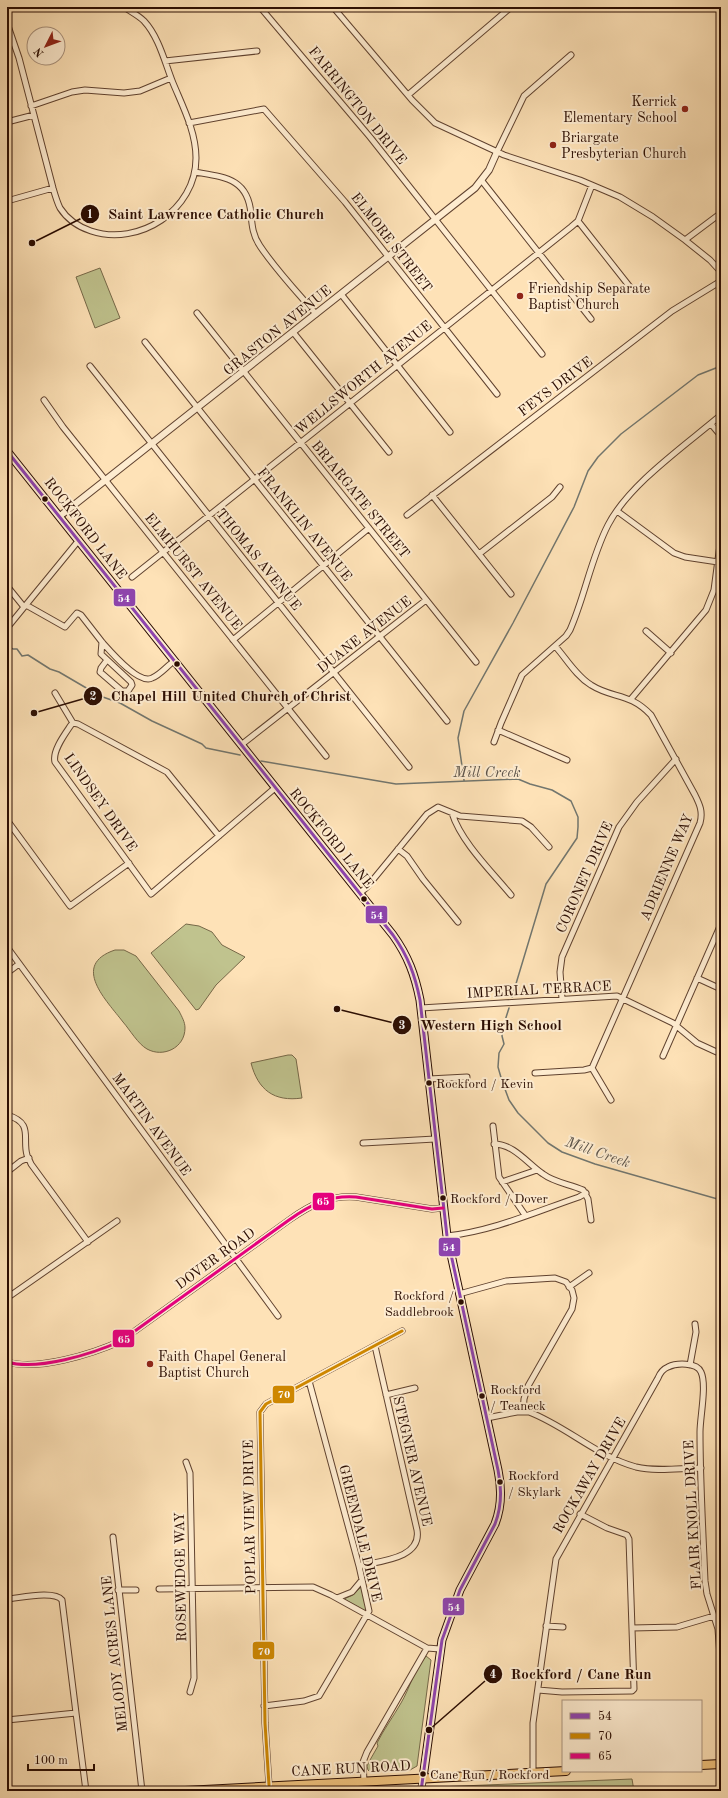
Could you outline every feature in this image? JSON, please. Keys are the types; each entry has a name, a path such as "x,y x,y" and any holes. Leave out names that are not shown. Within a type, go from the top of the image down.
{"highway":[{"path":"702,1765 721,1764"},
{"name":"CANE RUN ROAD","path":"185,1791 268,1785 562,1771"}],"main road":[{"name":"ROCKFORD LANE","path":"7,451 393,935 408,957 417,983 447,1236 500,1482 501,1505 495,1524 454,1604 440,1649 423,1778"}],"street":[{"path":"7,23 34,115 53,188 60,207 67,216 88,230 102,234 126,234 150,227 159,222 176,207 187,192 195,172 196,148 189,123 154,36 145,21 124,7"},
{"name":"FARRINGTON DRIVE","path":"260,7 366,132 542,354"},
{"path":"334,7 408,95 428,117 438,125 497,152 592,185 628,201 685,240 710,260 721,272"},
{"path":"408,95 510,8"},
{"path":"165,61 257,51"},
{"path":"497,152 524,96 571,55"},
{"path":"31,106 72,92 85,90 124,93 140,91 171,78"},
{"name":"ELMORE STREET","path":"189,123 264,109 345,202 497,394"},
{"path":"7,122 34,115"},
{"name":"GRASTON AVENUE","path":"60,516 244,372 482,181 497,152"},
{"path":"195,172 228,179 241,187 248,199 252,229 259,245 316,314"},
{"path":"482,181 591,319"},
{"path":"592,185 578,221 630,287"},
{"path":"7,201 53,188"},
{"path":"685,240 721,213"},
{"name":"WELLSWORTH AVENUE","path":"132,577 578,221"},
{"name":"FEYS DRIVE","path":"407,514 672,311 721,281"},
{"path":"341,294 450,432"},
{"name":"BRIARGATE STREET","path":"197,313 476,662"},
{"path":"293,332 389,452"},
{"name":"FRANKLIN AVENUE","path":"145,342 447,720"},
{"name":"THOMAS AVENUE","path":"90,366 409,768"},
{"name":"ELMHURST AVENUE","path":"44,400 106,481 326,756"},
{"path":"494,742 522,675 555,646 570,630 604,532 617,511 647,478 721,415"},
{"path":"711,424 721,436"},
{"path":"479,554 552,498 560,487"},
{"path":"432,495 510,594"},
{"path":"617,511 674,553 718,562"},
{"path":"233,640 369,528"},
{"path":"631,699 709,606 714,590 721,537"},
{"path":"7,628 79,540"},
{"path":"7,586 25,606 65,627 77,613 81,615 114,655 139,677 151,679 174,661"},
{"name":"DUANE AVENUE","path":"241,745 426,600"},
{"path":"646,631 671,652"},
{"path":"102,642 101,654 131,682 132,685 128,691 122,691 100,672 107,660"},
{"name":"ADRIENNE WAY","path":"555,646 580,676 590,685 631,699 643,707 651,715 699,803 701,811 701,818 592,1068"},
{"path":"55,693 73,723 78,724 167,772 219,836 275,788"},
{"name":"LINDSEY DRIVE","path":"73,723 54,756 55,762 151,894 219,836"},
{"path":"498,730 567,760"},
{"name":"CORONET DRIVE","path":"562,999 560,966 562,956 618,827 637,802 676,759"},
{"path":"360,893 367,887 427,814 434,808 440,808 460,816 507,818 522,821 531,827 549,846"},
{"path":"452,813 466,839 511,895"},
{"path":"7,820 70,906 129,863"},
{"path":"398,849 407,856 423,879 458,922"},
{"path":"663,1056 721,924"},
{"name":"MARTIN AVENUE","path":"7,947 278,1316"},
{"path":"7,972 19,964"},
{"path":"697,978 721,989"},
{"name":"IMPERIAL TERRACE","path":"421,1008 612,996 622,998 650,1011 676,1026 696,1043 721,1054"},
{"path":"535,1073 584,1070 592,1068 611,1100"},
{"path":"429,1080 467,1077"},
{"path":"7,1115 18,1121 25,1128 27,1136 27,1155 31,1164 88,1242"},
{"path":"493,1126 498,1176 525,1215"},
{"path":"363,1143 435,1138"},
{"path":"494,1144 503,1145 514,1150 547,1177 578,1188 586,1193 591,1220"},
{"path":"7,1172 21,1161 29,1158"},
{"path":"502,1182 537,1170"},
{"path":"447,1236 506,1224 525,1215 579,1197 586,1193"},
{"name":"DOVER ROAD","path":"7,1362 37,1365 81,1355 110,1346 133,1333 305,1208 330,1198 356,1197 432,1209 443,1208"},
{"path":"7,1298 60,1259 88,1242 116,1221"},
{"path":"569,1287 590,1273"},
{"path":"459,1294 506,1281 550,1278 562,1280 569,1287 574,1298 572,1309 528,1386 524,1399 523,1412"},
{"path":"690,1365 696,1332 695,1324"},
{"name":"POPLAR VIEW DRIVE","path":"268,1785 264,1706 260,1414 266,1404 402,1331"},
{"name":"STEGNER AVENUE","path":"359,1566 407,1553 415,1545 417,1539 417,1530 374,1346"},
{"name":"ROCKAWAY DRIVE","path":"533,1772 532,1736 556,1559 662,1370 668,1366 690,1365"},
{"name":"FLAIR KNOLL DRIVE","path":"690,1365 699,1368 703,1379 700,1431 706,1588 719,1636 721,1670"},
{"name":"GREENDALE DRIVE","path":"264,1706 304,1701 319,1696 369,1608 309,1381"},
{"path":"386,1395 415,1388"},
{"path":"487,1418 523,1412 532,1413 612,1458 637,1467 648,1469 701,1468"},
{"name":"ROSEWEDGE WAY","path":"186,1462 190,1473 194,1678 190,1692"},
{"path":"538,1690 562,1692 633,1691 628,1536 607,1528 580,1514"},
{"name":"MELODY ACRES LANE","path":"113,1537 142,1791"},
{"path":"336,1598 352,1592 362,1580"},
{"path":"158,1590 313,1587 336,1598 426,1648 440,1649"},
{"path":"118,1590 136,1590"},
{"path":"7,1599 50,1595 58,1596 62,1600 86,1791"},
{"path":"632,1628 677,1626 714,1616"},
{"path":"546,1626 563,1627"},
{"path":"364,1781 363,1762 367,1752 426,1648"},
{"path":"7,1720 76,1713"},
{"path":"421,1791 423,1778"}],"green space":[{"path":"100,268 120,318 95,328 76,277"},
{"path":"186,924 199,926 212,932 222,945 245,957 216,985 199,1009 196,1010 151,953"},
{"path":"115,950 124,950 136,956 179,1011 185,1028 184,1035 177,1046 166,1052 153,1052 144,1047 134,1037 102,994 96,984 94,974 95,965 102,957"},
{"path":"292,1055 296,1059 302,1098 283,1098 275,1096 269,1092 258,1080 251,1063"},
{"path":"361,1587 366,1607 365,1611 344,1599 353,1595"},
{"path":"426,1656 431,1660 417,1766 410,1770 370,1772 367,1766 378,1746 377,1743 404,1697 418,1667"},
{"path":"632,1779 634,1791 429,1791 437,1787"}],"waterway":[{"path":"464,780 458,738 464,711 513,623 574,507 588,471 598,457 621,434 698,375 721,366"},
{"name":"Mill Creek","path":"7,645 13,649 17,649 22,656 28,655 50,669 59,672 100,696 120,703 152,721 202,744 206,748 240,755"},
{"name":"Mill Creek","path":"261,761 396,784 518,779 552,790 571,801 578,817 577,838 546,884 512,997"},
{"name":"Mill Creek","path":"509,1008 503,1027 502,1036 504,1044 499,1053 498,1067 502,1081 509,1100 518,1113 548,1143 562,1152 595,1164 721,1200"}],"transit line":[{"name":"54","path":"7,451 393,935 407,958 416,982 420,1000 447,1236 498,1470 501,1491 499,1511 495,1524 460,1590 442,1640 421,1791"},
{"name":"65","path":"7,1362 20,1364 49,1363 80,1356 121,1341 289,1220 312,1206 328,1199 356,1197 432,1209 443,1208"},
{"name":"70","path":"269,1785 265,1723 260,1412 266,1404 402,1331"}],"place":[{"name":"Kerrick Elementary School","path":"685,109"},
{"name":"Briargate Presbyterian Church","path":"553,145"},
{"name":"Saint Lawrence Catholic Church","path":"32,243"},
{"name":"Friendship Separate Baptist Church","path":"520,296"},
{"name":"Chapel Hill United Church of Christ","path":"34,713"},
{"name":"Western High School","path":"337,1009"},
{"name":"Rockford / Kevin","path":"429,1083"},
{"name":"Rockford / Dover","path":"443,1198"},
{"name":"Rockford / Saddlebrook","path":"461,1302"},
{"name":"Faith Chapel General Baptist Church","path":"150,1364"},
{"name":"Rockford / Teaneck","path":"482,1396"},
{"name":"Rockford / Skylark","path":"500,1482"},
{"name":"Rockford / Cane Run","path":"429,1730"},
{"name":"Cane Run / Rockford","path":"423,1774"}]}
